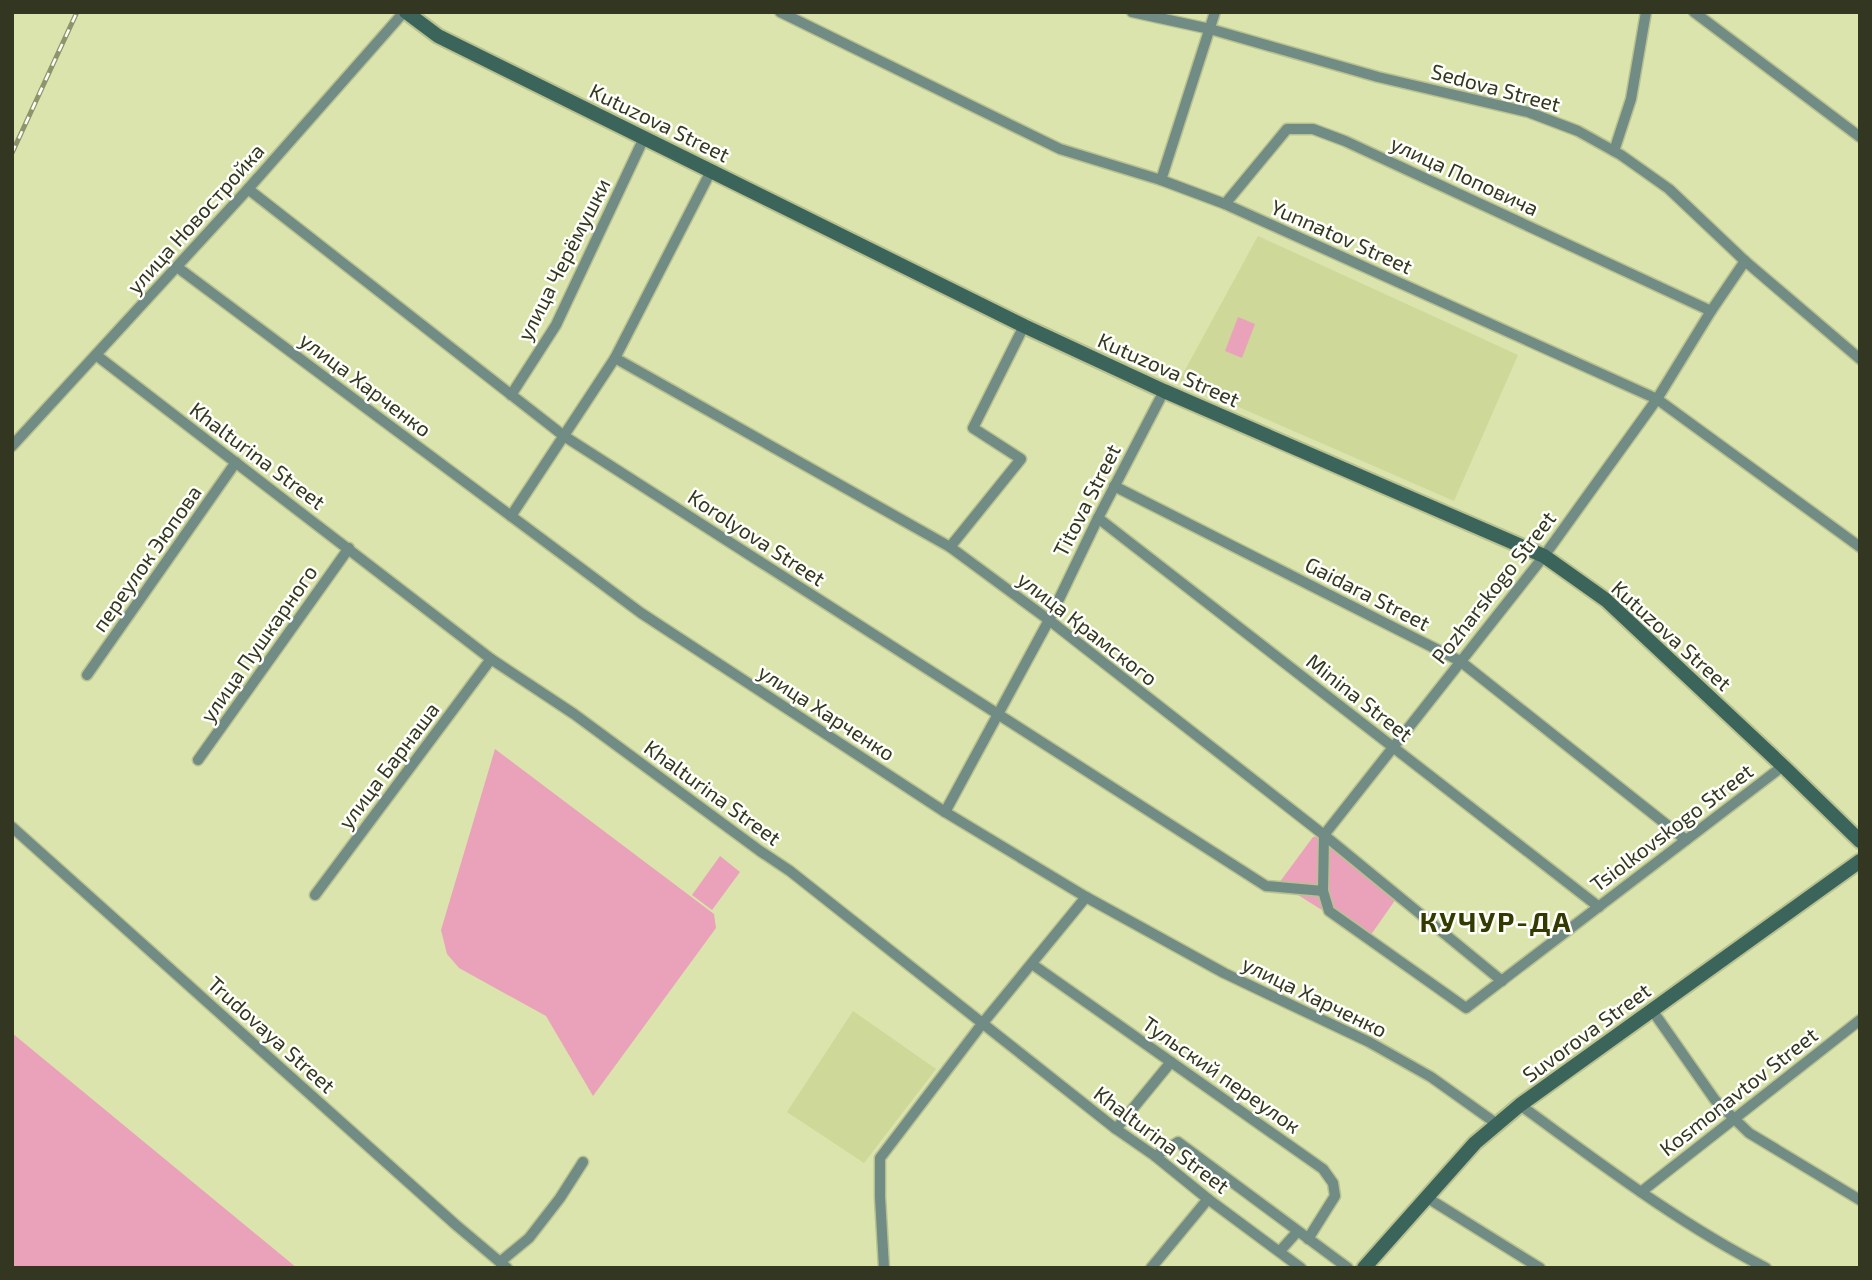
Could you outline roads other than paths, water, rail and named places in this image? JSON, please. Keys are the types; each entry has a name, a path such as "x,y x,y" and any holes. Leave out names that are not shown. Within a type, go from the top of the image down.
{"main road":[{"name":"Kutuzova Street","path":"405,12 438,36 1024,326 1164,391 1544,556 1605,600 1860,841"},
{"name":"Suvorova Street","path":"1364,1268 1475,1143 1520,1105 1860,861"}],"street":[{"name":"улица Новостройка","path":"12,446 248,189 405,12"},
{"name":"Yunnatov Street","path":"780,12 1060,149 1161,180 1225,204 1657,399 1860,547"},
{"name":"Sedova Street","path":"1132,12 1210,29 1378,77 1528,112 1578,131 1614,151 1669,189 1745,261 1860,359"},
{"path":"1161,180 1215,12"},
{"path":"1614,151 1631,99 1646,12"},
{"path":"1695,12 1860,137"},
{"name":"улица Поповича","path":"1225,204 1287,128 1313,129 1345,141 1711,311"},
{"name":"улица Черёмушки","path":"511,395 556,325 644,138"},
{"path":"511,516 615,358 711,171"},
{"name":"Korolyova Street","path":"248,189 564,436 1266,886 1323,891"},
{"name":"Pozharskogo Street","path":"1324,835 1544,556 1657,399 1745,261"},
{"name":"улица Харченко","path":"177,267 641,613 945,812 1086,897 1256,989 1369,1042 1431,1077 1497,1124"},
{"path":"950,547 1021,458 973,429 1024,326"},
{"name":"Khalturina Street","path":"96,355 491,659 574,714 790,871 1116,1129 1301,1268"},
{"name":"улица Крамского","path":"615,358 950,547 1049,620 1324,835 1502,981"},
{"name":"Titova Street","path":"945,812 1049,620 1164,391"},
{"name":"переулок Эюпова","path":"87,675 236,463"},
{"name":"Gaidara Street","path":"1114,486 1460,661 1686,840"},
{"name":"Minina Street","path":"1098,518 1600,906"},
{"name":"улица Пушкарного","path":"198,760 349,548"},
{"name":"улица Барнаша","path":"315,895 491,659"},
{"name":"Tsiolkovskogo Street","path":"1323,891 1329,911 1466,1008 1783,766"},
{"name":"Trudovaya Street","path":"12,827 503,1265"},
{"path":"1323,891 1324,835"},
{"path":"884,1268 880,1158 982,1024 1086,897"},
{"name":"Тульский переулок","path":"1032,964 1323,1169 1333,1183 1335,1196 1308,1239"},
{"path":"1652,1010 1715,1100 1749,1133 1860,1200"},
{"path":"1856,1023 1860,1037"},
{"name":"Kosmonavtov Street","path":"1641,1192 1856,1023"},
{"path":"1116,1129 1171,1062"},
{"path":"1520,1105 1641,1192 1727,1247 1766,1268"},
{"path":"1155,1156 1178,1142 1348,1268"},
{"path":"503,1265 529,1238 583,1163"},
{"path":"1426,1197 1539,1268"},
{"path":"1151,1268 1208,1199"},
{"path":"1280,1251 1297,1232"}],"railway":[{"path":"12,153 77,12"}],"district":[{"name":"КУЧУР-ДА","path":"1496,921"}]}
